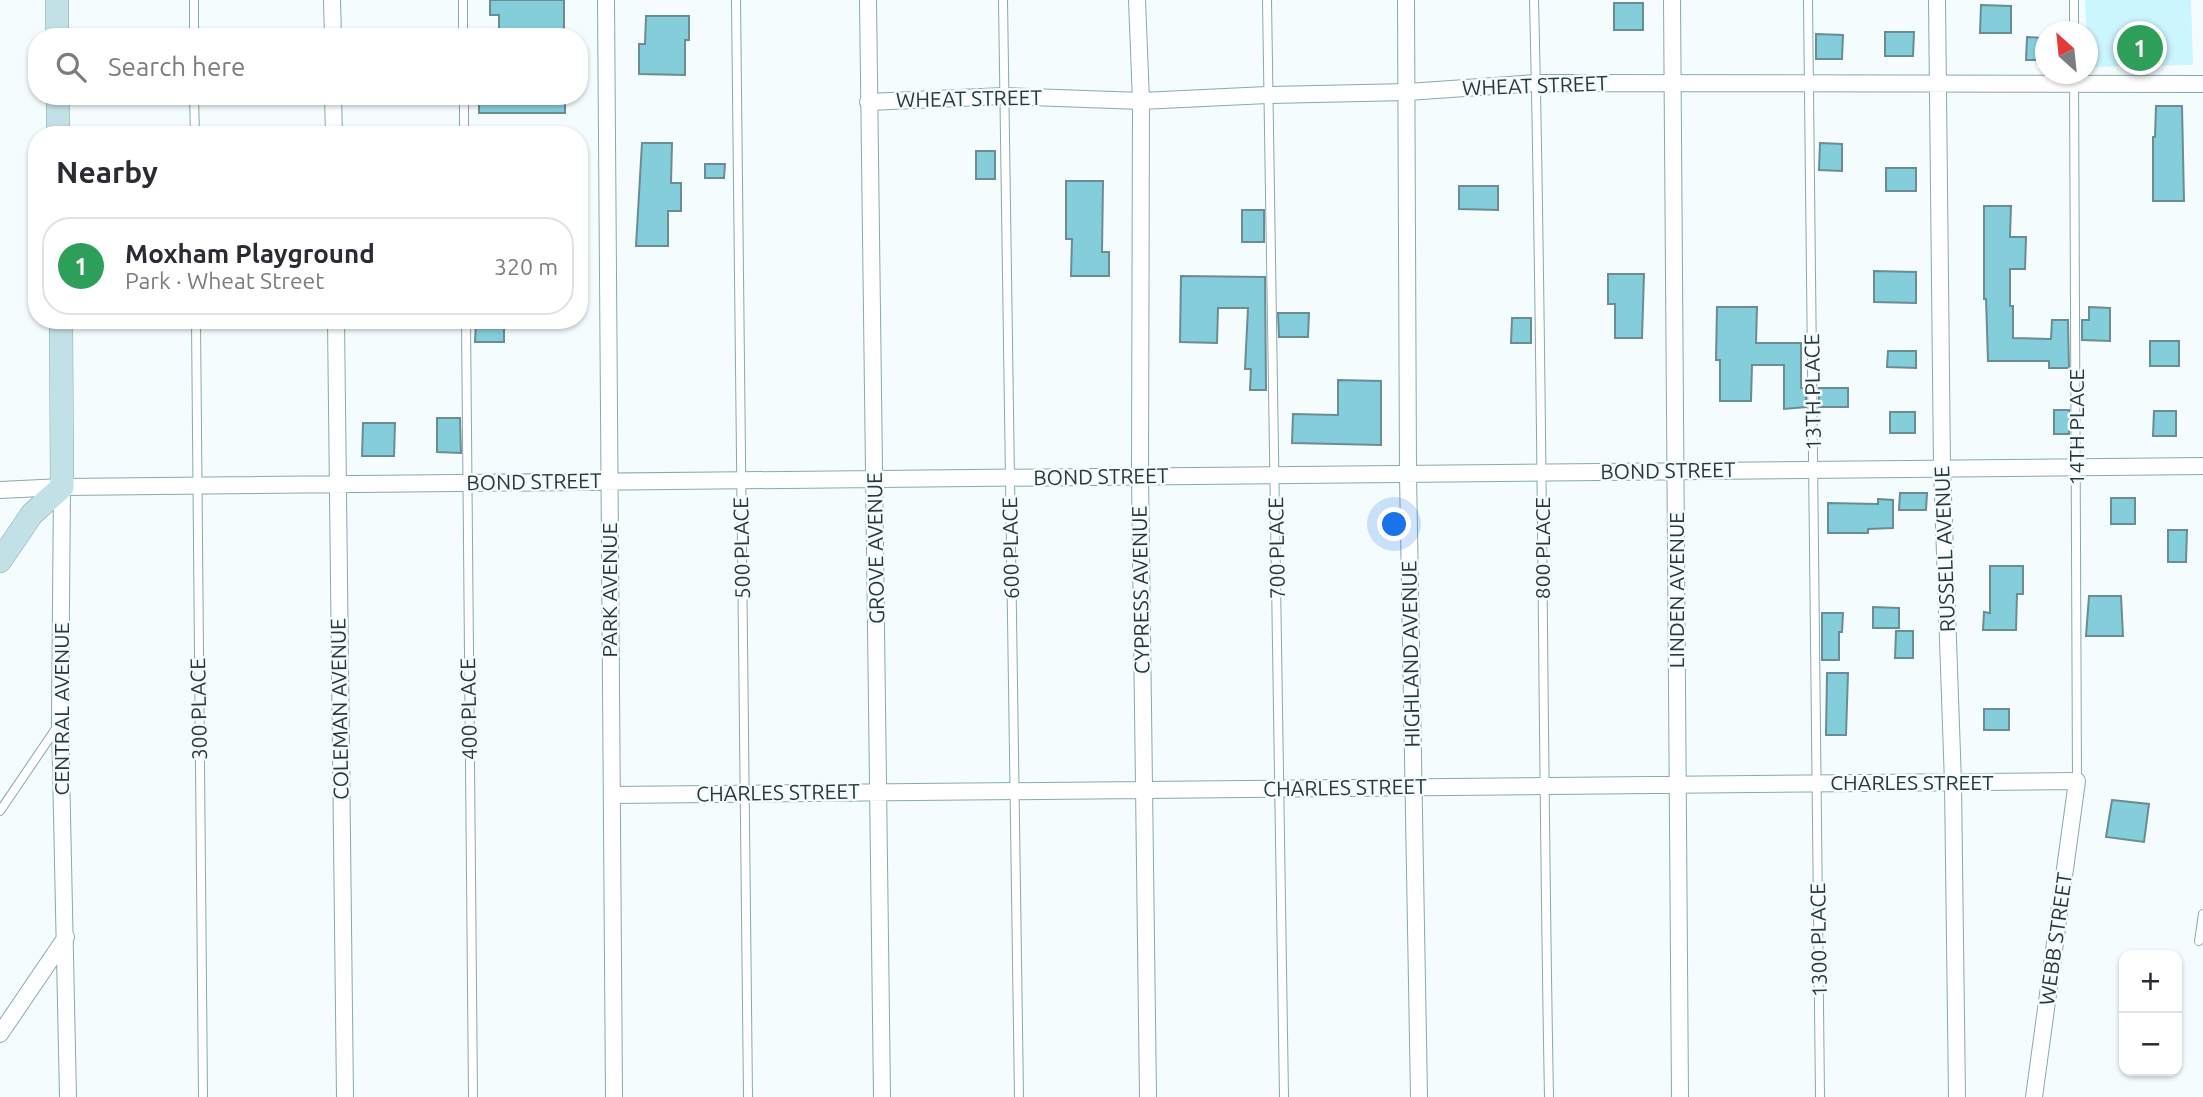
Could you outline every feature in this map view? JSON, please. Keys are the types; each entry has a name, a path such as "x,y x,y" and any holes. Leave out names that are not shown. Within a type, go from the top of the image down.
{"main road":[{"path":"57,0 57,28"},
{"path":"58,105 58,126"},
{"name":"CENTRAL AVENUE","path":"61,329 62,487"},
{"path":"0,561 32,514 62,487"}],"street":[{"path":"332,0 333,28"},
{"name":"PARK AVENUE","path":"606,0 614,1097"},
{"name":"GROVE AVENUE","path":"868,0 882,1097"},
{"name":"CYPRESS AVENUE","path":"1137,0 1141,101 1140,476 1148,1097"},
{"name":"HIGHLAND AVENUE","path":"1406,0 1408,474 1419,1097"},
{"name":"LINDEN AVENUE","path":"1672,0 1680,1097"},
{"name":"RUSSELL AVENUE","path":"1937,0 1942,468 1953,783 1957,1097"},
{"name":"WHEAT STREET","path":"868,102 1004,96 1141,101 1408,92 1536,83 1938,84 2035,80"},
{"name":"WHEAT STREET","path":"2098,80 2203,84"},
{"path":"333,105 334,126"},
{"name":"COLEMAN AVENUE","path":"336,329 345,1097"},
{"name":"BOND STREET","path":"0,490 62,487 2203,466"},
{"name":"CENTRAL AVENUE","path":"62,487 61,721 68,1097"},
{"name":"CHARLES STREET","path":"612,795 2077,781"},
{"name":"WEBB STREET","path":"2034,1097 2077,781"},
{"path":"0,1034 66,937"}],"lane":[{"path":"194,0 194,28"},
{"path":"463,0 463,28"},
{"name":"500 PLACE","path":"736,0 748,1097"},
{"name":"600 PLACE","path":"1003,0 1019,1097"},
{"name":"700 PLACE","path":"1267,0 1266,95 1276,475 1284,1097"},
{"name":"800 PLACE","path":"1534,0 1543,472 1543,786 1549,1097"},
{"name":"13TH PLACE","path":"1808,0 1817,783"},
{"path":"2074,0 2074,21"},
{"name":"14TH PLACE","path":"2074,84 2077,781"},
{"path":"194,105 195,126"},
{"path":"464,105 464,126"},
{"name":"300 PLACE","path":"196,329 203,1097"},
{"name":"400 PLACE","path":"466,329 473,1097"},
{"path":"0,811 61,721"},
{"name":"1300 PLACE","path":"1817,783 1820,1097"},
{"path":"2199,941 2203,914"}],"shaded area":[{"path":"2085,0 2191,0 2193,65 2098,67 2098,21 2086,21"}],"building":[{"path":"490,0 564,0 564,28 499,28 499,15 490,15"},
{"path":"1614,3 1643,3 1643,30 1614,30"},
{"path":"1981,5 2011,6 2011,33 1980,33"},
{"path":"646,16 689,16 689,40 685,40 685,75 639,74 639,44 645,44"},
{"path":"1885,32 1914,32 1913,56 1885,56"},
{"path":"1816,34 1843,35 1842,59 1816,59"},
{"path":"2027,37 2035,38 2035,60 2026,60"},
{"path":"479,105 565,105 565,113 479,113"},
{"path":"2156,106 2182,106 2184,201 2153,201"},
{"path":"642,143 672,143 671,183 681,183 681,211 668,211 668,246 636,246"},
{"path":"1820,143 1842,144 1842,171 1819,170"},
{"path":"976,151 995,151 995,179 976,179"},
{"path":"705,164 725,164 724,178 705,178"},
{"path":"1886,168 1916,168 1916,191 1886,191"},
{"path":"1066,181 1103,181 1102,252 1109,252 1109,276 1071,276 1072,239 1066,239"},
{"path":"1459,186 1498,186 1498,210 1459,209"},
{"path":"1984,206 2011,206 2010,237 2026,237 2025,269 2010,269 2013,338 2051,339 2052,320 2068,320 2069,368 2049,368 2049,361 1988,361 1984,299"},
{"path":"1242,210 1264,210 1264,242 1242,242"},
{"path":"1874,271 1916,272 1916,303 1874,302"},
{"path":"1608,274 1644,274 1642,338 1615,338 1615,304 1608,304"},
{"path":"1181,276 1265,277 1266,390 1250,390 1251,369 1245,369 1248,308 1218,308 1217,343 1180,342"},
{"path":"1717,307 1757,307 1756,343 1801,343 1801,388 1806,388 1806,407 1784,409 1784,365 1752,365 1751,401 1720,401 1720,360 1716,360"},
{"path":"2089,307 2110,308 2110,341 2082,340 2082,320 2089,320"},
{"path":"1278,313 1309,313 1308,337 1279,337"},
{"path":"1512,318 1531,318 1531,343 1511,343"},
{"path":"476,329 504,329 504,342 475,342"},
{"path":"2150,341 2179,341 2179,366 2150,366"},
{"path":"1888,351 1916,351 1916,368 1887,367"},
{"path":"1338,380 1381,381 1381,445 1292,443 1293,414 1338,415"},
{"path":"1819,388 1848,388 1848,407 1819,407"},
{"path":"2054,410 2069,410 2069,434 2054,434"},
{"path":"2154,411 2176,411 2176,436 2153,436"},
{"path":"1890,412 1915,412 1915,433 1890,433"},
{"path":"437,418 460,418 461,453 437,452"},
{"path":"363,423 395,423 394,456 362,456"},
{"path":"1900,493 1927,493 1926,510 1899,510"},
{"path":"2111,498 2135,498 2135,524 2111,524"},
{"path":"1878,499 1893,500 1893,528 1868,529 1868,533 1828,533 1828,503 1878,504"},
{"path":"2168,530 2187,530 2186,562 2168,562"},
{"path":"1990,566 2023,566 2023,594 2017,594 2016,630 1983,630 1984,612 1990,613"},
{"path":"2089,596 2121,596 2123,636 2086,636"},
{"path":"1873,607 1899,608 1899,628 1873,628"},
{"path":"1822,613 1843,613 1842,632 1839,632 1839,660 1822,660"},
{"path":"1896,631 1913,631 1913,658 1895,658"},
{"path":"1827,673 1848,673 1846,735 1826,735"},
{"path":"1984,709 2009,709 2009,730 1984,730"},
{"path":"2112,800 2149,804 2144,842 2106,837"}],"place":[{"name":"Moxham Playground","path":"2140,48"}]}
